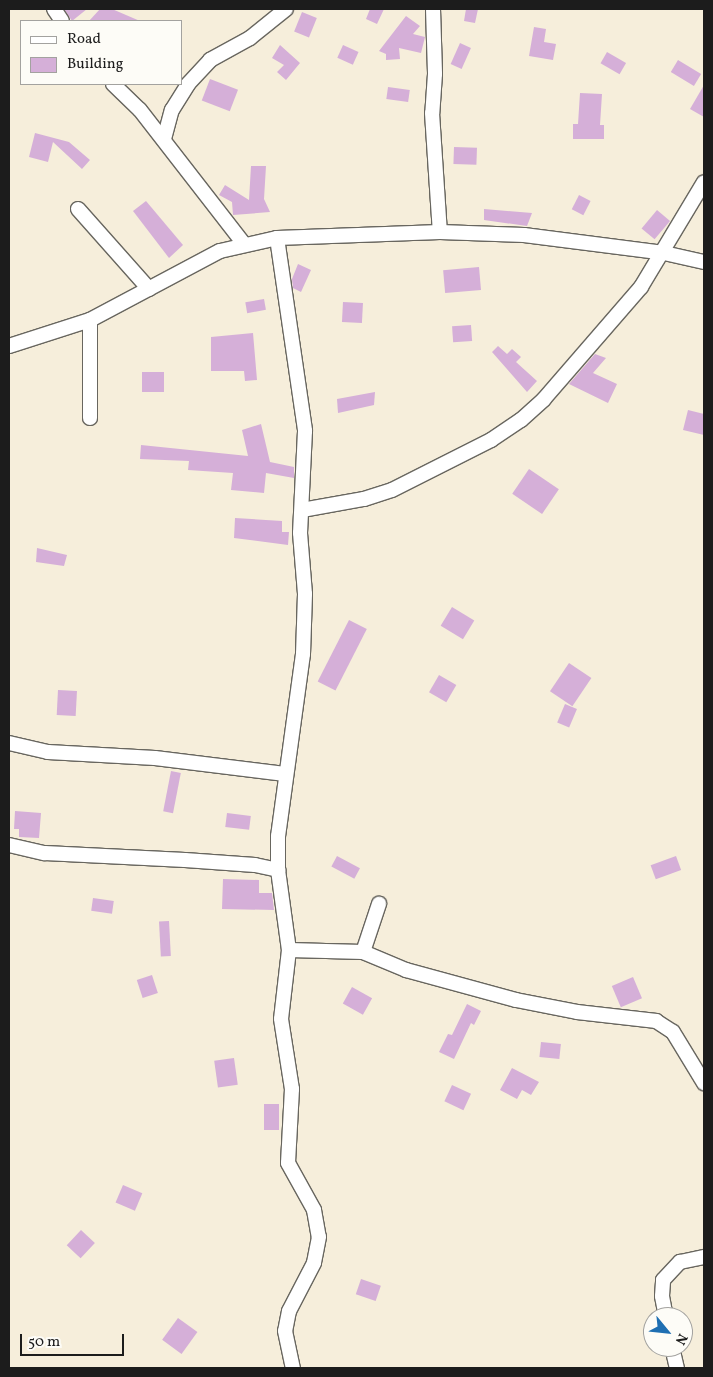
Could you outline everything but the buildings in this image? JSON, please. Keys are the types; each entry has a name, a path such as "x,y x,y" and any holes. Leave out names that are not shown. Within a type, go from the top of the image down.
{"street":[{"path":"54,9 61,20"},
{"path":"164,139 172,110 188,84 210,60 250,38 286,9"},
{"path":"433,9 436,35 432,112 440,232"},
{"path":"114,85 164,139 244,244"},
{"path":"302,510 364,499 392,490 490,440 521,420 544,399 614,320 664,253 704,182"},
{"path":"78,209 149,289"},
{"path":"9,346 90,320 220,250 277,238 440,232 524,235 664,253 704,262"},
{"path":"277,238 305,431 302,510 303,654 285,774 278,836 278,870 289,950 281,1020 292,1089 288,1163 314,1210 319,1237 314,1263 289,1311 285,1331 293,1368"},
{"path":"90,320 90,418"},
{"path":"9,743 48,752 155,758 285,774"},
{"path":"9,845 45,853 255,865 278,870"},
{"path":"364,952 379,904"},
{"path":"289,950 364,952 406,970 516,1000 577,1012 656,1021 673,1032 704,1084"},
{"path":"664,1307 662,1296 663,1280 680,1262 704,1258"}]}
